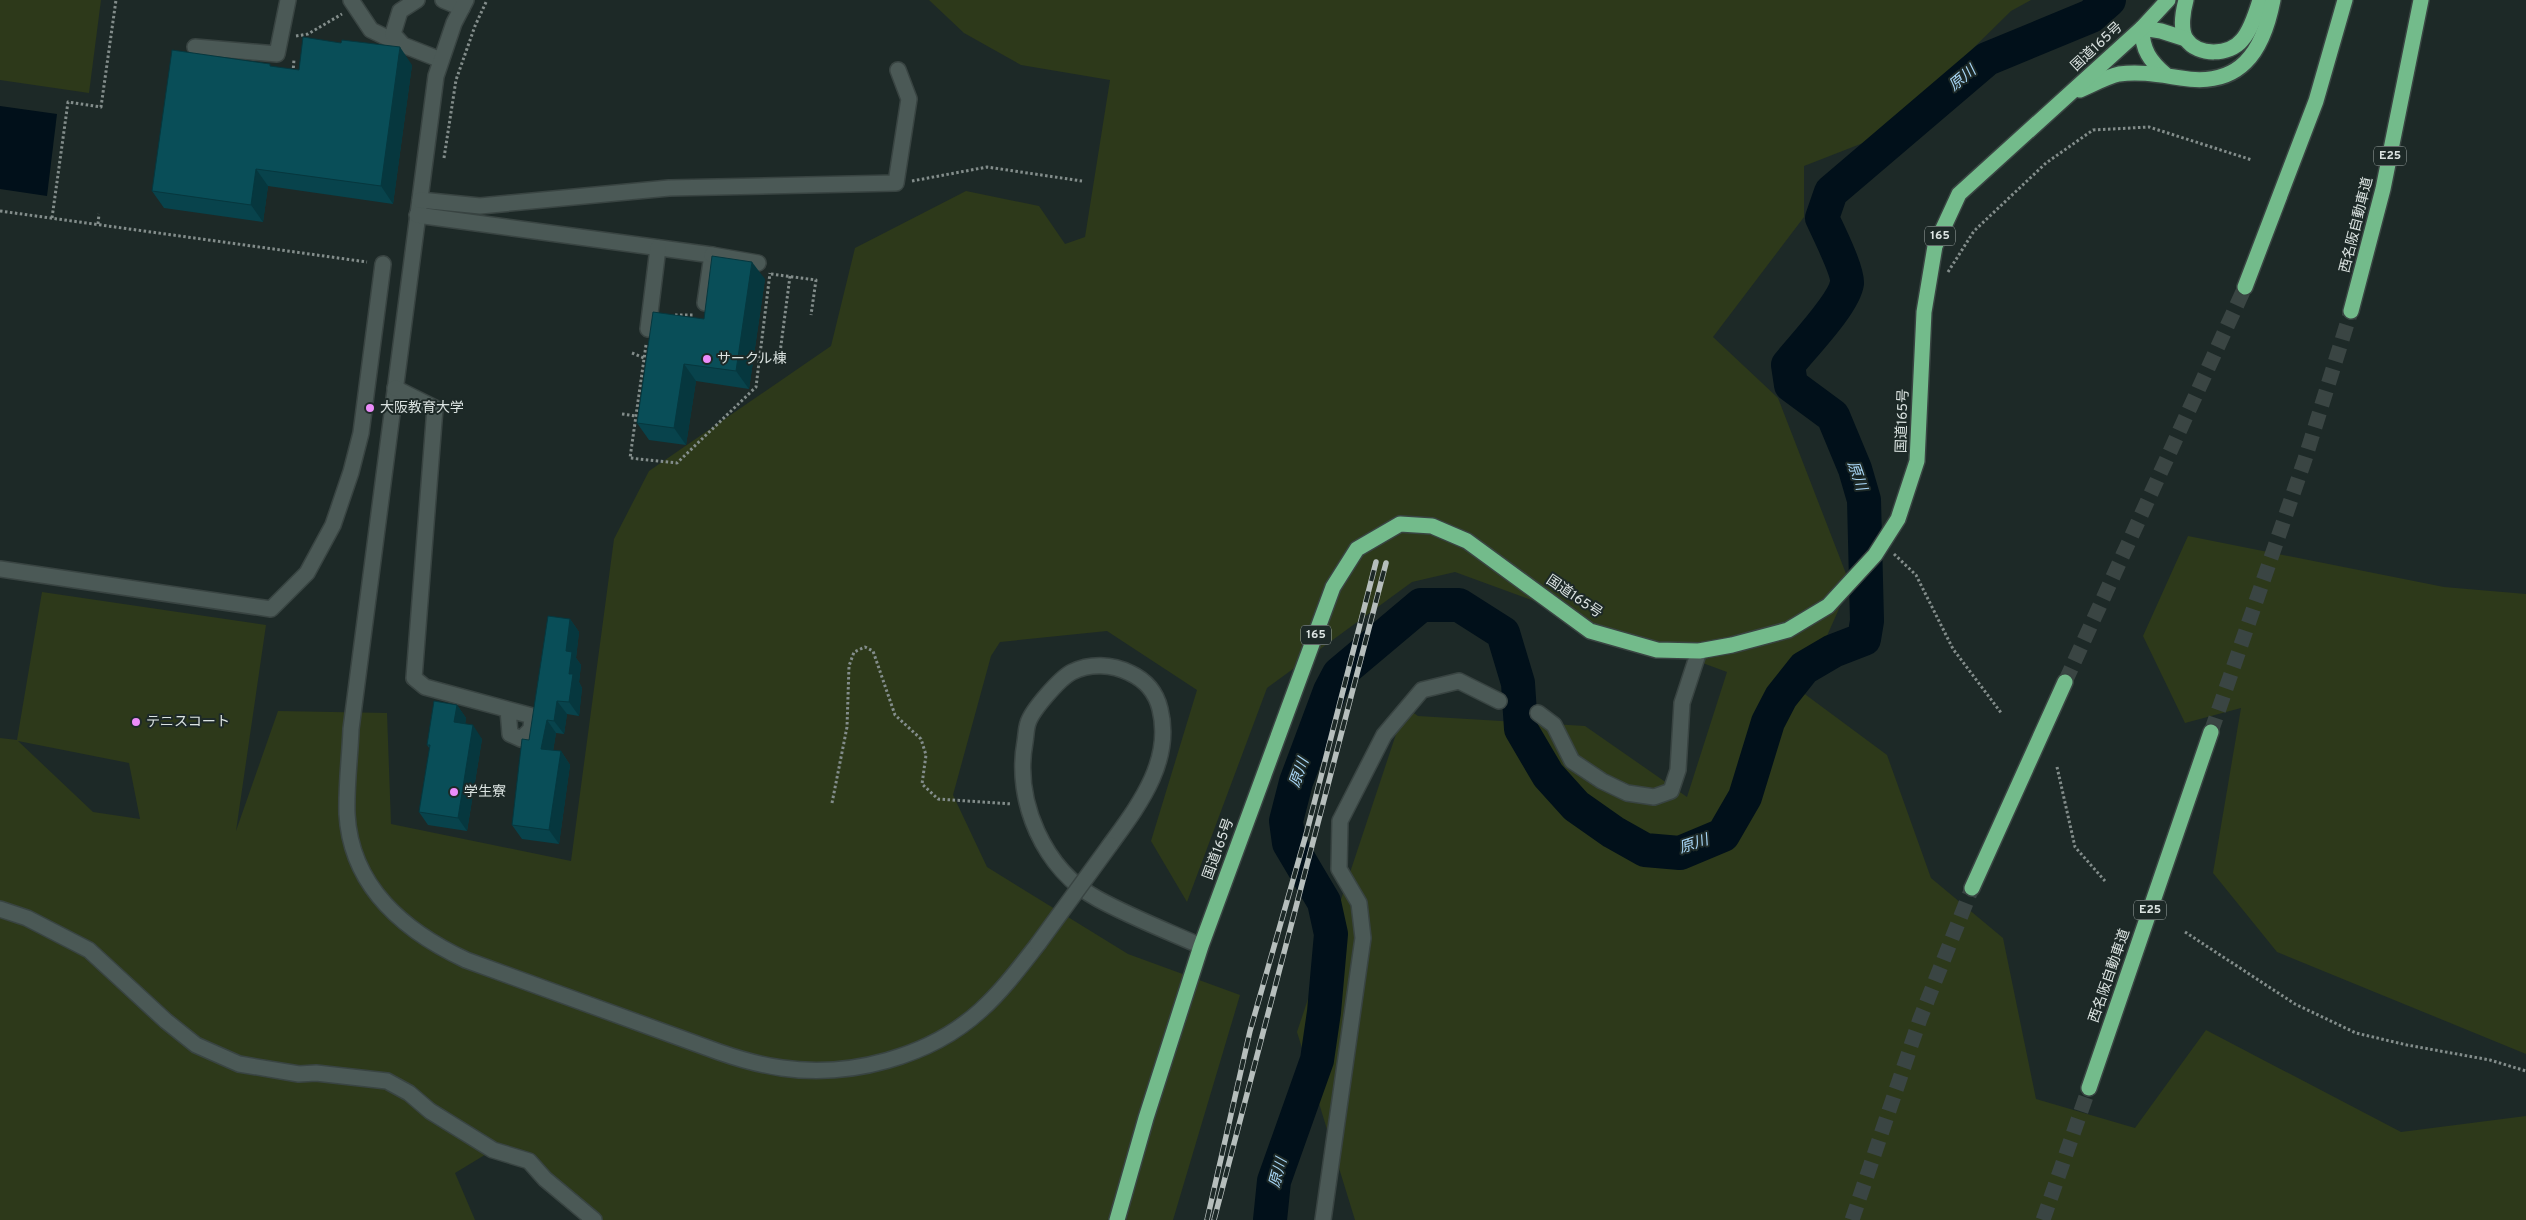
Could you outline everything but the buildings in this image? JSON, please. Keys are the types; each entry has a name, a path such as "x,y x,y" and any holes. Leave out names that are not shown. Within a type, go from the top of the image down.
{"highway":[{"name":"国道165号","path":"1117,1220 1146,1118 1201,946 1333,587 1357,550 1400,524 1432,526 1467,541 1590,631 1657,650 1699,651 1732,645 1788,630 1828,606 1879,550 1898,519 1917,461 1924,312 1935,246 1959,194 2142,28 2168,0"},
{"path":"2186,0 2183,24 2186,39"},
{"path":"2166,75 2153,63 2146,52 2142,41 2142,28 2161,31 2186,39 2197,47 2208,51 2232,49 2242,39 2260,0"},
{"path":"2071,93 2118,74 2166,75 2196,80 2218,77 2237,70 2258,48 2265,32 2273,0"},
{"path":"2244,288 2316,101 2345,0"},
{"name":"西名阪自動車道","path":"2351,311 2383,189 2421,0"},
{"path":"1972,888 2065,682"},
{"name":"西名阪自動車道","path":"2089,1088 2211,732"}],"street":[{"path":"195,48 277,54 286,2 288,0"},
{"path":"351,0 370,30 441,60"},
{"path":"403,45 393,34 400,11 417,0"},
{"path":"443,0 464,4 436,76 351,730 347,814 354,850 366,878 384,904 408,927 439,947 466,960 719,1052 748,1061 783,1068 850,1069 879,1062 935,1042 979,1012 1009,982 1038,944 1110,845 1142,800 1161,756 1164,725 1157,697 1140,678 1121,669 1096,665 1070,672 1046,696 1028,722 1022,759 1024,790 1038,836 1069,878 1097,899 1201,946"},
{"path":"418,207 480,206 669,188 896,183 909,99 898,70"},
{"path":"418,207 758,263"},
{"path":"648,329 658,248"},
{"path":"708,303 712,255"},
{"path":"0,570 271,609 307,573 333,525 351,472 361,433 382,264"},
{"path":"395,388 435,408 414,678 425,687 508,710"},
{"path":"1538,713 1554,725 1572,761 1602,781 1627,793 1654,797 1671,791 1678,770 1682,703 1699,651"},
{"path":"1324,1220 1363,938 1359,903 1339,868 1340,821 1384,735 1422,690 1460,681 1499,701"},
{"path":"0,909 27,918 89,950 166,1021 196,1045 239,1064 299,1074 316,1073 387,1081 409,1093 430,1111 493,1150 529,1161 545,1179 594,1220"}],"path":[{"path":"52,218 68,102 101,107 116,0"},
{"path":"443,168 456,80 475,26 487,0"},
{"path":"308,34 336,17"},
{"path":"1944,280 1974,231 2046,163 2093,130 2150,127 2252,160"},
{"path":"896,183 987,167 1082,181"},
{"path":"0,211 382,264"},
{"path":"98,224 99,214"},
{"path":"758,263 771,274 816,280 811,315"},
{"path":"648,329 630,458 677,464 756,387 771,274"},
{"path":"780,353 790,276"},
{"path":"667,315 695,316 708,303"},
{"path":"632,353 644,358"},
{"path":"622,414 636,416"},
{"path":"1879,550 1916,575 1953,649 2002,714"},
{"path":"832,803 846,727 849,666 854,652 865,647 873,651 894,714 922,739 926,755 922,784 938,799 1028,805"},
{"path":"2057,767 2075,847 2105,881"},
{"path":"2185,932 2295,1004 2356,1033 2490,1060 2526,1071"}],"green space":[{"path":"0,0 101,0 89,93 0,80"},
{"path":"929,0 2031,0 2011,11 1886,134 1804,166 1804,217 1713,337 1778,398 1850,584 1802,692 1887,755 1931,878 2003,938 2036,1099 2135,1128 2206,1030 2401,1132 2526,1116 2526,1220 1355,1220 1297,1032 1405,707 1418,716 1585,726 1687,797 1727,672 1455,572 1412,582 1267,688 1187,902 1151,841 1197,690 1107,631 1000,642 991,656 953,795 987,867 1128,954 1240,995 1173,1220 594,1220 529,1161 493,1150 455,1173 475,1220 0,1220 0,738 17,740 42,592 266,625 236,831 278,711 387,713 391,824 571,861 614,539 649,471 831,346 855,248 966,191 1039,206 1065,244 1085,237 1110,80 1021,65 964,33","holes":["18,741 129,763 140,819 93,812"]},
{"path":"2188,536 2444,587 2526,594 2526,1054 2277,952 2213,873 2241,708 2185,723 2143,636"}],"water":[{"path":"0,106 57,114 47,196 0,189"}],"waterway":[{"name":"原川","path":"1270,1220 1274,1181 1317,1060 1324,1012 1331,934 1324,902 1289,843 1286,821 1296,782 1330,691 1339,674 1421,605 1459,605 1503,633 1518,683 1521,729 1548,775 1576,806 1613,832 1645,850 1680,853 1723,835 1745,797 1768,722 1781,697 1804,668 1833,651 1864,639 1867,621 1864,500 1855,469 1833,416 1791,385 1788,365 1831,313 1844,292 1847,283 1841,261 1822,218 1831,192 1987,59 2091,16 2109,0"}],"tunnel":[{"path":"2065,682 2245,287"},
{"path":"2211,732 2305,459 2351,311"},
{"path":"1852,1220 1920,1019 1972,888"},
{"path":"2043,1220 2089,1088"}],"railway":[{"path":"1207,1220 1250,1031 1307,831 1376,562"},
{"path":"1214,1220 1386,563"}],"place":[{"name":"サークル棟","path":"707,359"},
{"name":"大阪教育大学","path":"370,408"},
{"name":"テニスコート","path":"136,722"},
{"name":"学生寮","path":"454,792"}]}
